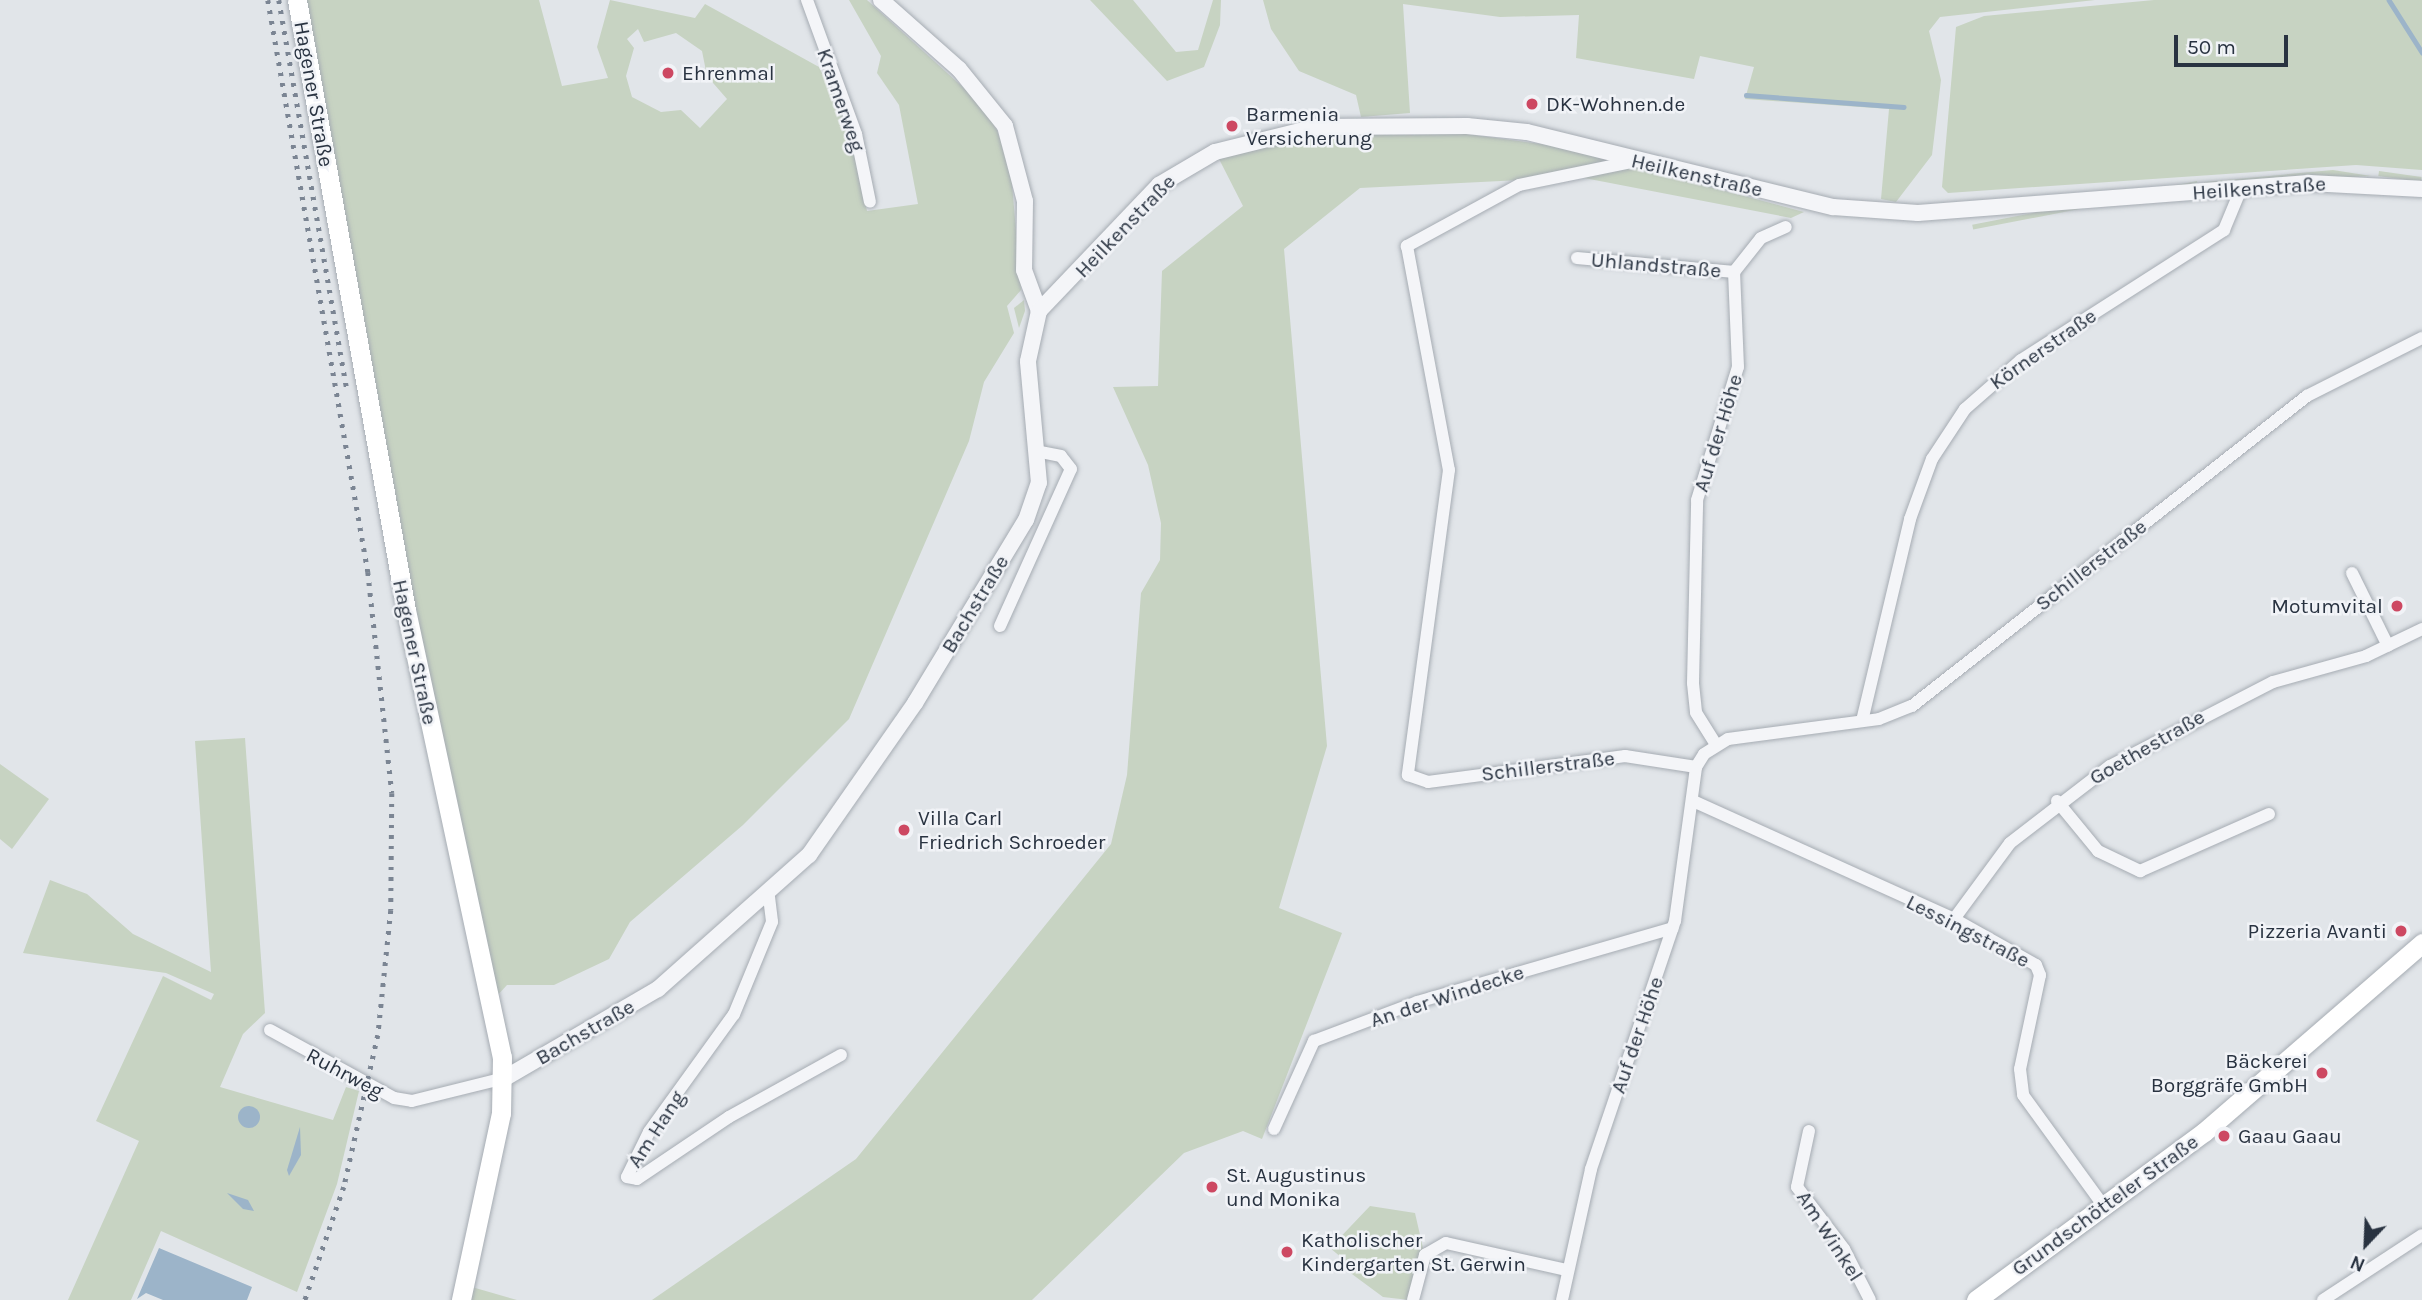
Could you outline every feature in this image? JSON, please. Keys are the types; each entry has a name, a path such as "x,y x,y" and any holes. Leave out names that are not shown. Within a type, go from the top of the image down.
{"main road":[{"name":"Hagener Straße","path":"297,0 401,584 505,1079 461,1300"},
{"name":"Grundschötteler Straße","path":"1976,1300 2278,1072 2422,943"}],"street":[{"name":"Kramerweg","path":"807,0 856,134 870,202"},
{"path":"881,0 959,69 1005,126 1024,201 1024,270 1039,311"},
{"name":"Heilkenstraße","path":"1039,311 1159,185 1243,143 1316,127 1467,126 1527,132 1636,161 1833,207 1883,211 1967,212 2241,189 2373,182 2422,189"},
{"name":"Schillerstraße","path":"1636,161 1519,185 1407,246 1449,470 1408,775 1428,782 1625,756 1696,767"},
{"name":"Körnerstraße","path":"1862,721 1910,519 1941,443 1965,410 2021,360 2224,230 2241,189"},
{"path":"1734,272 1761,238 1786,227"},
{"name":"Uhlandstraße","path":"1577,258 1734,272"},
{"name":"Auf der Höhe","path":"1715,743 1699,723 1693,683 1698,500 1738,367 1734,272"},
{"name":"Bachstraße","path":"505,1079 658,989 769,897 809,856 992,577 1026,520 1041,452 1028,361 1039,311"},
{"name":"Schillerstraße","path":"1715,743 1895,716 1929,695 2308,396 2422,338"},
{"path":"1000,626 1071,469 1061,456 1041,452"},
{"path":"2352,573 2388,646"},
{"name":"Goethestraße","path":"1954,919 1977,880 2057,801 2236,698 2388,646 2422,629"},
{"path":"1696,767 1715,743"},
{"name":"Auf der Höhe","path":"1562,1300 1591,1169 1673,928 1696,767"},
{"name":"Lessingstraße","path":"1693,801 1954,919 2039,970 2020,1069 2023,1095 2103,1205"},
{"path":"2057,801 2098,851 2140,871 2269,814"},
{"name":"Am Hang","path":"769,897 772,922 734,1014 649,1132 627,1177 637,1179 729,1117 842,1055"},
{"name":"An der Windecke","path":"1274,1129 1314,1041 1417,1002 1673,928"},
{"name":"Ruhrweg","path":"270,1030 394,1098 412,1101 505,1079"},
{"name":"Am Winkel","path":"1809,1131 1797,1187 1844,1249 1870,1300"},
{"path":"2323,1300 2422,1235"},
{"path":"1413,1300 1425,1255 1446,1243 1567,1270"}],"green space":[{"path":"304,0 539,0 562,86 608,78 597,47 610,0 695,18 705,4 819,67 851,133 867,211 918,204 899,105 877,73 881,56 849,0 867,0 978,101 997,130 1011,172 1021,290 1007,306 1014,333 984,382 969,441 849,719 743,825 630,922 609,959 554,985 507,985 495,998 411,608","holes":["638,29 644,42 676,33 702,51 707,76 727,99 700,128 681,110 661,112 632,97 626,76 634,48 627,39"]},
{"path":"1090,0 1133,0 1176,52 1198,50 1213,0 1221,0 1220,25 1204,67 1167,81"},
{"path":"1263,0 2095,0 1940,17 1929,31 1941,80 1932,155 1896,202 1881,199 1889,109 1745,99 1754,67 1700,56 1694,79 1576,58 1579,15 1500,17 1403,4 1410,113 1361,117 1356,95 1299,71 1271,29"},
{"path":"2154,0 2422,0 2422,170 2356,165 1948,193 1942,187 1956,27 1984,16"},
{"path":"1466,134 1556,146 1804,212 1791,218 1579,177 1360,188 1284,249 1327,746 1279,908 1342,933 1262,1139 1243,1131 1184,1153 1032,1300 652,1300 856,1159 1111,844 1127,775 1141,593 1160,560 1161,523 1148,465 1113,387 1158,386 1162,271 1243,206 1219,159 1314,135"},
{"path":"2333,170 2371,176 2204,186 2204,182"},
{"path":"2379,171 2422,177 2421,182 2378,176"},
{"path":"2197,181 2198,186 1973,230 1972,225"},
{"path":"1024,300 1025,311 1019,328 1014,308"},
{"path":"245,738 265,1013 243,1034 220,1087 333,1120 346,1087 359,1091 337,1184 297,1292 161,1231 131,1300 68,1300 139,1141 96,1121 163,976 211,1000 214,994 166,973 23,953 50,880 87,894 133,934 211,972 195,741"},
{"path":"0,764 49,799 12,849 0,839"},
{"path":"1370,1206 1415,1213 1423,1248 1409,1300 1383,1297 1337,1263 1342,1258 1330,1248"},
{"path":"465,1285 517,1300 461,1300"}],"water":[{"path":"249,1106 257,1109 260,1117 257,1125 249,1128 241,1125 238,1117 241,1109"},
{"path":"300,1127 301,1155 289,1176 287,1170"},
{"path":"227,1193 248,1200 254,1211 243,1209"},
{"path":"159,1248 252,1287 247,1300 163,1300 146,1293 137,1299"}],"waterway":[{"path":"2389,0 2422,52"},
{"path":"1746,95 1904,107"}],"railway":[{"path":"268,0 368,572 392,793 391,910 378,1035 344,1187 305,1300"},
{"path":"279,0 347,391"}],"place":[{"name":"Ehrenmal","path":"668,73"},
{"name":"DK-Wohnen.de","path":"1532,104"},
{"name":"Barmenia Versicherung","path":"1232,126"},
{"name":"Motumvital","path":"2397,606"},
{"name":"Villa Carl Friedrich Schroeder","path":"904,830"},
{"name":"Pizzeria Avanti","path":"2401,931"},
{"name":"Bäckerei Borggräfe GmbH","path":"2322,1073"},
{"name":"Gaau Gaau","path":"2224,1136"},
{"name":"St. Augustinus und Monika","path":"1212,1187"},
{"name":"Katholischer Kindergarten St. Gerwin","path":"1287,1252"}]}
